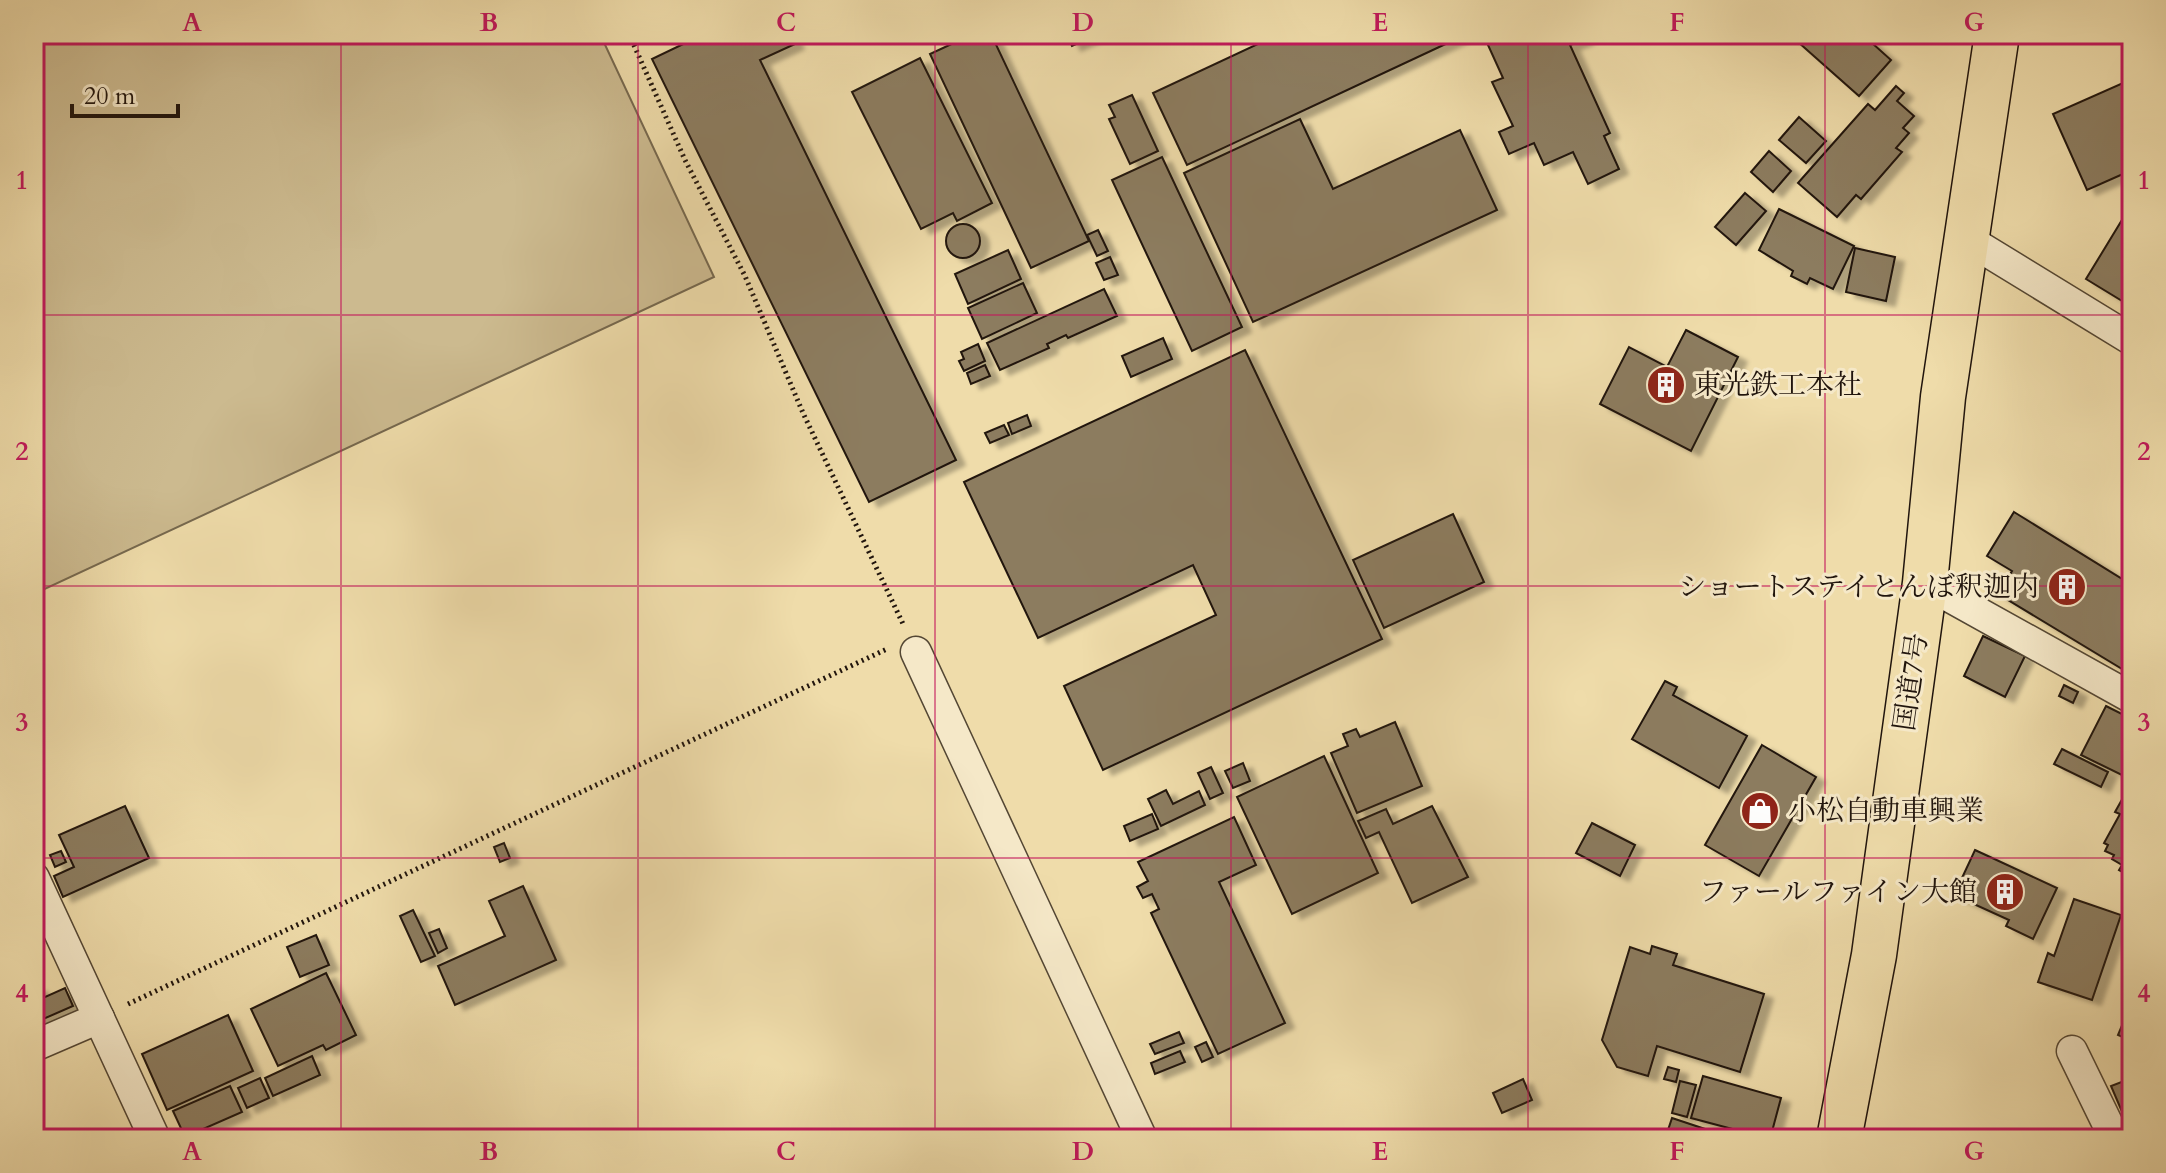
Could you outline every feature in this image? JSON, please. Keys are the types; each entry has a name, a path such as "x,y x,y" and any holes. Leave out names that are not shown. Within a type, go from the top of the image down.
{"highway":[{"name":"国道7号","path":"1839,1139 1874,955 1925,583 1943,397 1997,34"}],"street":[{"path":"1967,239 2132,340"},
{"path":"1925,583 2132,698"},
{"path":"913,645 1142,1139"},
{"path":"34,878 155,1139"},
{"path":"34,1046 99,1018"},
{"path":"2072,1051 2115,1139"}],"path":[{"path":"99,1018 913,645 803,413 745,276 685,160 629,34"}],"shaded area":[{"path":"34,34 600,34 714,277 34,594"}],"building":[{"path":"704,34 790,34 795,44 760,60 956,460 869,502 652,59"},
{"path":"973,34 991,34 1089,241 1031,268 930,54"},
{"path":"1067,34 1096,34 1096,35 1072,46"},
{"path":"1279,34 1467,34 1187,165 1153,93"},
{"path":"1483,34 1583,34 1585,39 1570,45 1610,133 1604,136 1619,169 1588,184 1573,152 1544,165 1534,143 1509,154 1499,132 1513,126 1492,82 1503,78"},
{"path":"1789,34 1862,34 1891,60 1859,96"},
{"path":"920,58 992,203 957,221 953,213 921,229 852,92"},
{"path":"2132,79 2132,170 2087,190 2053,114"},
{"path":"1896,86 1904,93 1897,101 1914,116 1903,128 1909,133 1896,148 1902,152 1861,199 1856,195 1837,217 1798,183 1868,104 1875,110"},
{"path":"1132,95 1158,151 1130,164 1109,119 1115,117 1109,105"},
{"path":"1799,117 1826,141 1806,163 1779,140"},
{"path":"1300,119 1333,189 1460,130 1497,210 1253,322 1184,173"},
{"path":"1769,151 1791,171 1773,192 1751,172"},
{"path":"1162,157 1242,327 1192,351 1112,180"},
{"path":"1745,193 1766,211 1736,245 1715,227"},
{"path":"1779,209 1854,246 1833,289 1810,278 1807,284 1791,276 1793,271 1759,250"},
{"path":"2125,215 2132,220 2132,307 2086,279"},
{"path":"963,224 975,229 980,241 975,253 963,258 951,253 946,241 951,229"},
{"path":"1098,230 1108,251 1097,256 1087,235"},
{"path":"1855,248 1895,257 1886,301 1846,292"},
{"path":"1008,250 1021,279 968,304 955,274"},
{"path":"1110,257 1118,275 1104,280 1096,263"},
{"path":"1023,283 1037,313 982,339 968,308"},
{"path":"1104,289 1117,316 1068,338 1066,335 1047,344 1049,348 1000,370 987,343"},
{"name":"東光鉄工本社","path":"1686,330 1738,357 1691,451 1600,404 1629,347 1667,367"},
{"path":"1163,338 1172,359 1131,377 1122,356"},
{"path":"978,344 985,361 964,371 959,361 964,359 961,352"},
{"path":"1245,350 1382,639 1103,770 1064,686 1216,615 1193,565 1038,638 964,482"},
{"path":"985,365 990,376 971,384 967,373"},
{"path":"1027,415 1031,426 1012,434 1008,423"},
{"path":"1004,425 1009,435 990,443 985,433"},
{"name":"ショートステイとんぼ釈迦内","path":"2014,512 2124,580 2132,566 2132,675 1998,594 2012,571 1987,556"},
{"path":"1453,514 1484,582 1384,628 1353,560"},
{"path":"1983,636 2025,656 2005,697 1964,676"},
{"path":"1665,681 1677,687 1673,695 1747,736 1719,788 1632,739"},
{"path":"2064,685 2078,692 2073,703 2059,696"},
{"path":"2106,706 2132,719 2132,780 2081,755"},
{"path":"1395,722 1422,786 1357,813 1331,753 1348,746 1343,734 1356,729 1360,737"},
{"name":"小松自動車興業","path":"1762,745 1816,777 1759,876 1705,845"},
{"path":"2062,749 2108,772 2101,787 2054,764"},
{"path":"1324,756 1378,873 1292,914 1237,797"},
{"path":"1243,763 1250,781 1233,788 1225,771"},
{"path":"1211,767 1223,793 1210,799 1198,773"},
{"path":"1166,790 1173,804 1199,791 1205,805 1161,826 1148,799"},
{"path":"2124,796 2132,801 2132,877 2119,870 2122,865 2112,859 2114,855 2105,851 2108,845 2104,843 2120,814 2115,812"},
{"path":"125,806 149,858 63,897 54,876 74,867 59,835"},
{"path":"1432,806 1468,877 1412,903 1379,832 1366,838 1358,821 1386,809 1393,824"},
{"path":"1152,814 1158,829 1130,841 1124,826"},
{"path":"1234,817 1256,865 1219,882 1285,1023 1218,1054 1151,913 1159,909 1152,894 1143,898 1137,887 1148,881 1138,862"},
{"path":"1592,823 1635,845 1620,876 1576,853"},
{"path":"504,843 510,858 500,862 494,847"},
{"name":"ファールファイン大館","path":"1975,850 2057,888 2033,939 2006,926 2009,920 1954,895"},
{"path":"61,851 66,862 55,867 50,855"},
{"path":"523,886 556,960 455,1005 438,966 505,936 489,901"},
{"name":"ファールファイン大館","path":"2074,899 2121,915 2092,1000 2038,982 2048,953 2054,956"},
{"path":"413,910 435,956 421,962 400,916"},
{"path":"34,916 41,933 34,935"},
{"path":"439,929 447,948 438,953 429,933"},
{"path":"316,935 329,965 300,977 287,947"},
{"path":"1652,946 1677,954 1673,965 1764,994 1740,1072 1657,1046 1648,1076 1617,1067 1602,1040 1630,947 1650,954"},
{"path":"326,973 356,1035 326,1050 323,1045 278,1066 251,1009"},
{"path":"38,987 43,998 65,988 73,1006 34,1023 34,988"},
{"path":"2132,1004 2132,1041 2118,1035"},
{"path":"228,1015 253,1071 167,1110 142,1054"},
{"path":"1179,1032 1184,1043 1155,1054 1150,1044"},
{"path":"1206,1042 1213,1057 1202,1062 1195,1047"},
{"path":"1180,1051 1185,1062 1155,1074 1151,1063"},
{"path":"312,1056 320,1075 273,1096 265,1078"},
{"path":"1668,1067 1679,1070 1676,1082 1664,1079"},
{"path":"1703,1076 1781,1098 1770,1139 1691,1118"},
{"path":"260,1078 269,1098 247,1108 238,1088"},
{"path":"2132,1078 2132,1135 2111,1086"},
{"path":"1523,1079 1532,1100 1502,1113 1493,1093"},
{"path":"1680,1081 1696,1085 1687,1117 1672,1113"},
{"path":"230,1086 242,1112 185,1137 173,1111"},
{"path":"1672,1118 1708,1130 1705,1139 1665,1139"}],"place":[{"name":"東光鉄工本社","path":"1666,385"},
{"name":"ショートステイとんぼ釈迦内","path":"2067,587"},
{"name":"小松自動車興業","path":"1760,811"},
{"name":"ファールファイン大館","path":"2005,892"}]}
